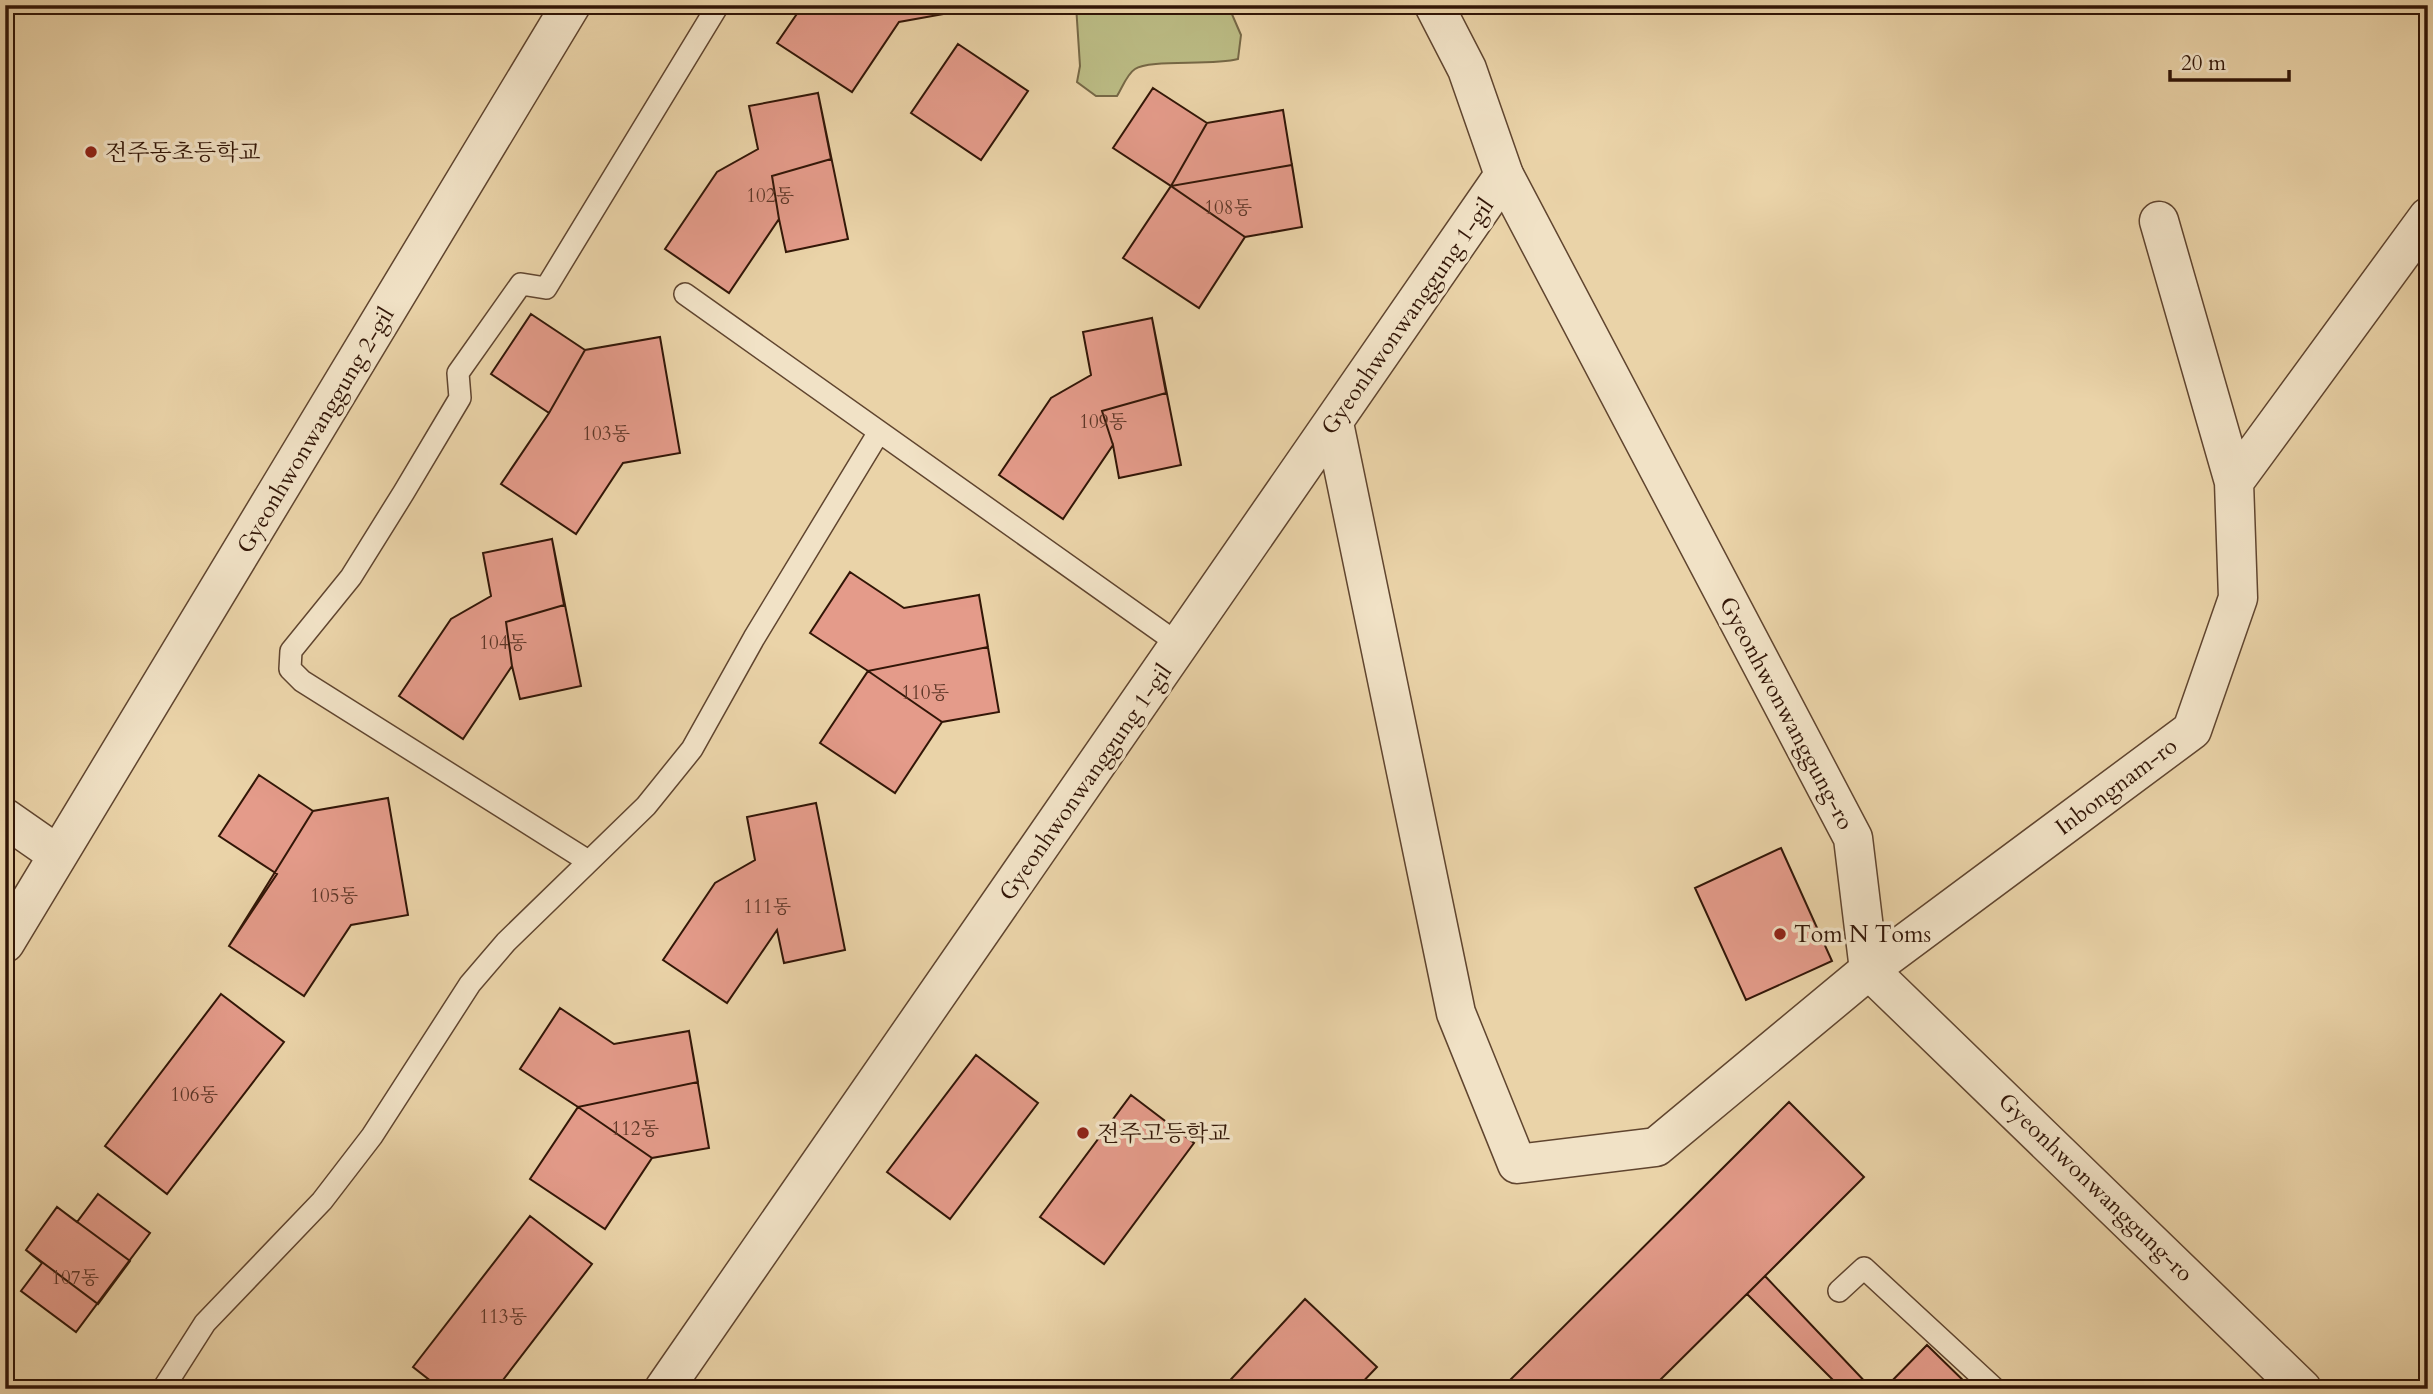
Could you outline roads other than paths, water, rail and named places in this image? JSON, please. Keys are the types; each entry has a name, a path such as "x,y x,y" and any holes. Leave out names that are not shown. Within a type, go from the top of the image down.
{"street":[{"name":"Gyeonhwonwanggung 2-gil","path":"5,943 19,893 58,855 571,5"},
{"name":"Gyeonhwonwanggung-ro","path":"1434,5 1467,69 1504,175 1853,838 1869,970 2302,1389"},
{"name":"Gyeonhwonwanggung 1-gil","path":"664,1389 1504,175"},
{"path":"2234,482 2428,217"},
{"name":"Inbongnam-ro","path":"1334,423 1456,1013 1517,1164 1656,1147 1869,970 2192,730 2238,598 2234,482 2159,221"},
{"path":"5,818 58,855"}],"lane":[{"path":"588,861 302,681 290,669 291,650 351,577 404,492 460,398 458,373 521,284 546,288 717,7"},
{"path":"685,294 1180,645"},
{"path":"163,1389 205,1323 322,1201 372,1136 470,984 506,942 646,806 692,749 754,638 879,432"},
{"path":"1839,1291 1864,1268 1995,1389"}],"place":[{"name":"전주동초등학교","path":"91,152"},
{"name":"Tom N Toms","path":"1780,934"},
{"name":"전주고등학교","path":"1083,1133"}]}
